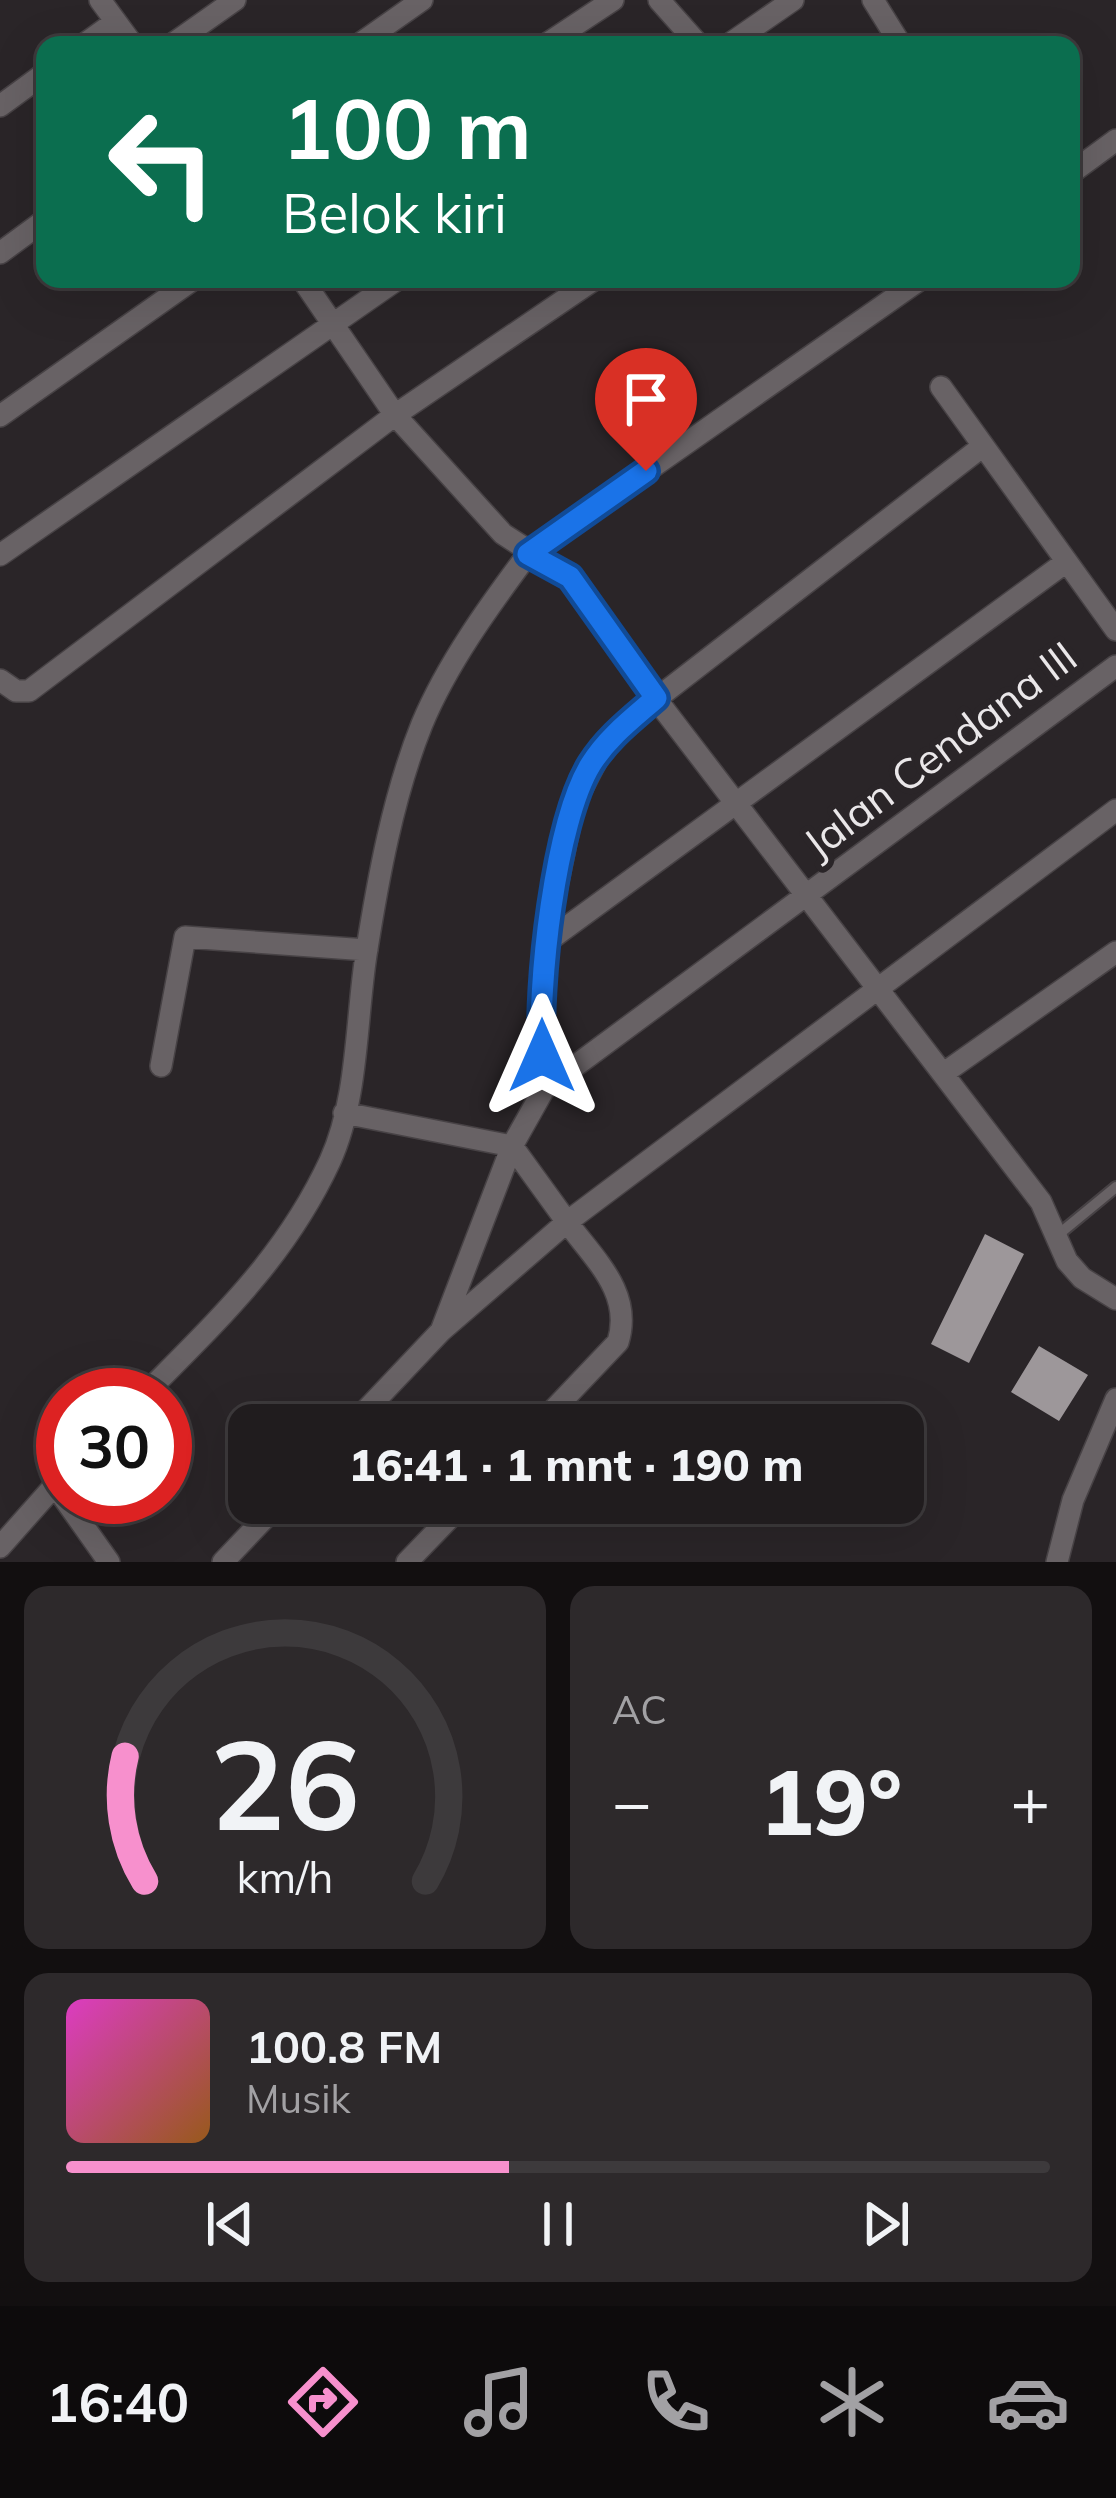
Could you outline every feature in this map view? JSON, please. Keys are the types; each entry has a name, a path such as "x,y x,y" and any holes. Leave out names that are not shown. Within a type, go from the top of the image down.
{"street":[{"path":"100,0 126,36"},
{"path":"184,36 235,0"},
{"path":"371,36 422,0"},
{"path":"559,36 614,0"},
{"path":"659,0 691,36"},
{"path":"741,36 794,0"},
{"path":"873,0 895,36"},
{"path":"96,36 115,22"},
{"path":"0,106 36,80"},
{"path":"1080,166 1116,140"},
{"path":"0,253 36,227"},
{"path":"0,416 181,288"},
{"path":"308,288 395,415 528,554 570,577 656,698 1041,1202 1059,1234 1067,1262 1116,1299"},
{"path":"0,555 385,288"},
{"path":"0,680 16,691 29,691 395,415 582,288"},
{"path":"171,1368 259,1279 282,1248 332,1157 344,1113 367,950 405,772 447,674 528,554 908,288"},
{"path":"941,387 1116,630"},
{"path":"441,1331 512,1146 544,1089 539,1023 545,943 574,804 587,770 605,742 656,698 982,446"},
{"path":"545,943 1066,562"},
{"name":"Jalan Cendana III","path":"544,1089 811,897 1116,666"},
{"path":"372,1404 441,1331 567,1222 1116,810"},
{"path":"161,1066 184,937 367,950"},
{"path":"944,1073 1116,952"},
{"path":"344,1113 512,1146 624,1299 618,1342 559,1404"},
{"path":"1057,1562 1073,1500 1116,1400"},
{"path":"0,1547 36,1508"},
{"path":"84,1524 109,1562"},
{"path":"223,1562 258,1524"},
{"path":"407,1562 444,1524"}],"lane":[{"path":"1059,1234 1116,1187"}],"building":[{"path":"985,1234 1024,1254 969,1363 931,1344"},
{"path":"1039,1346 1088,1375 1059,1421 1011,1392"}],"route":[{"path":"542,1056 539,1023 545,943 574,804 605,742 656,698 570,577 528,554 646,471"}]}
